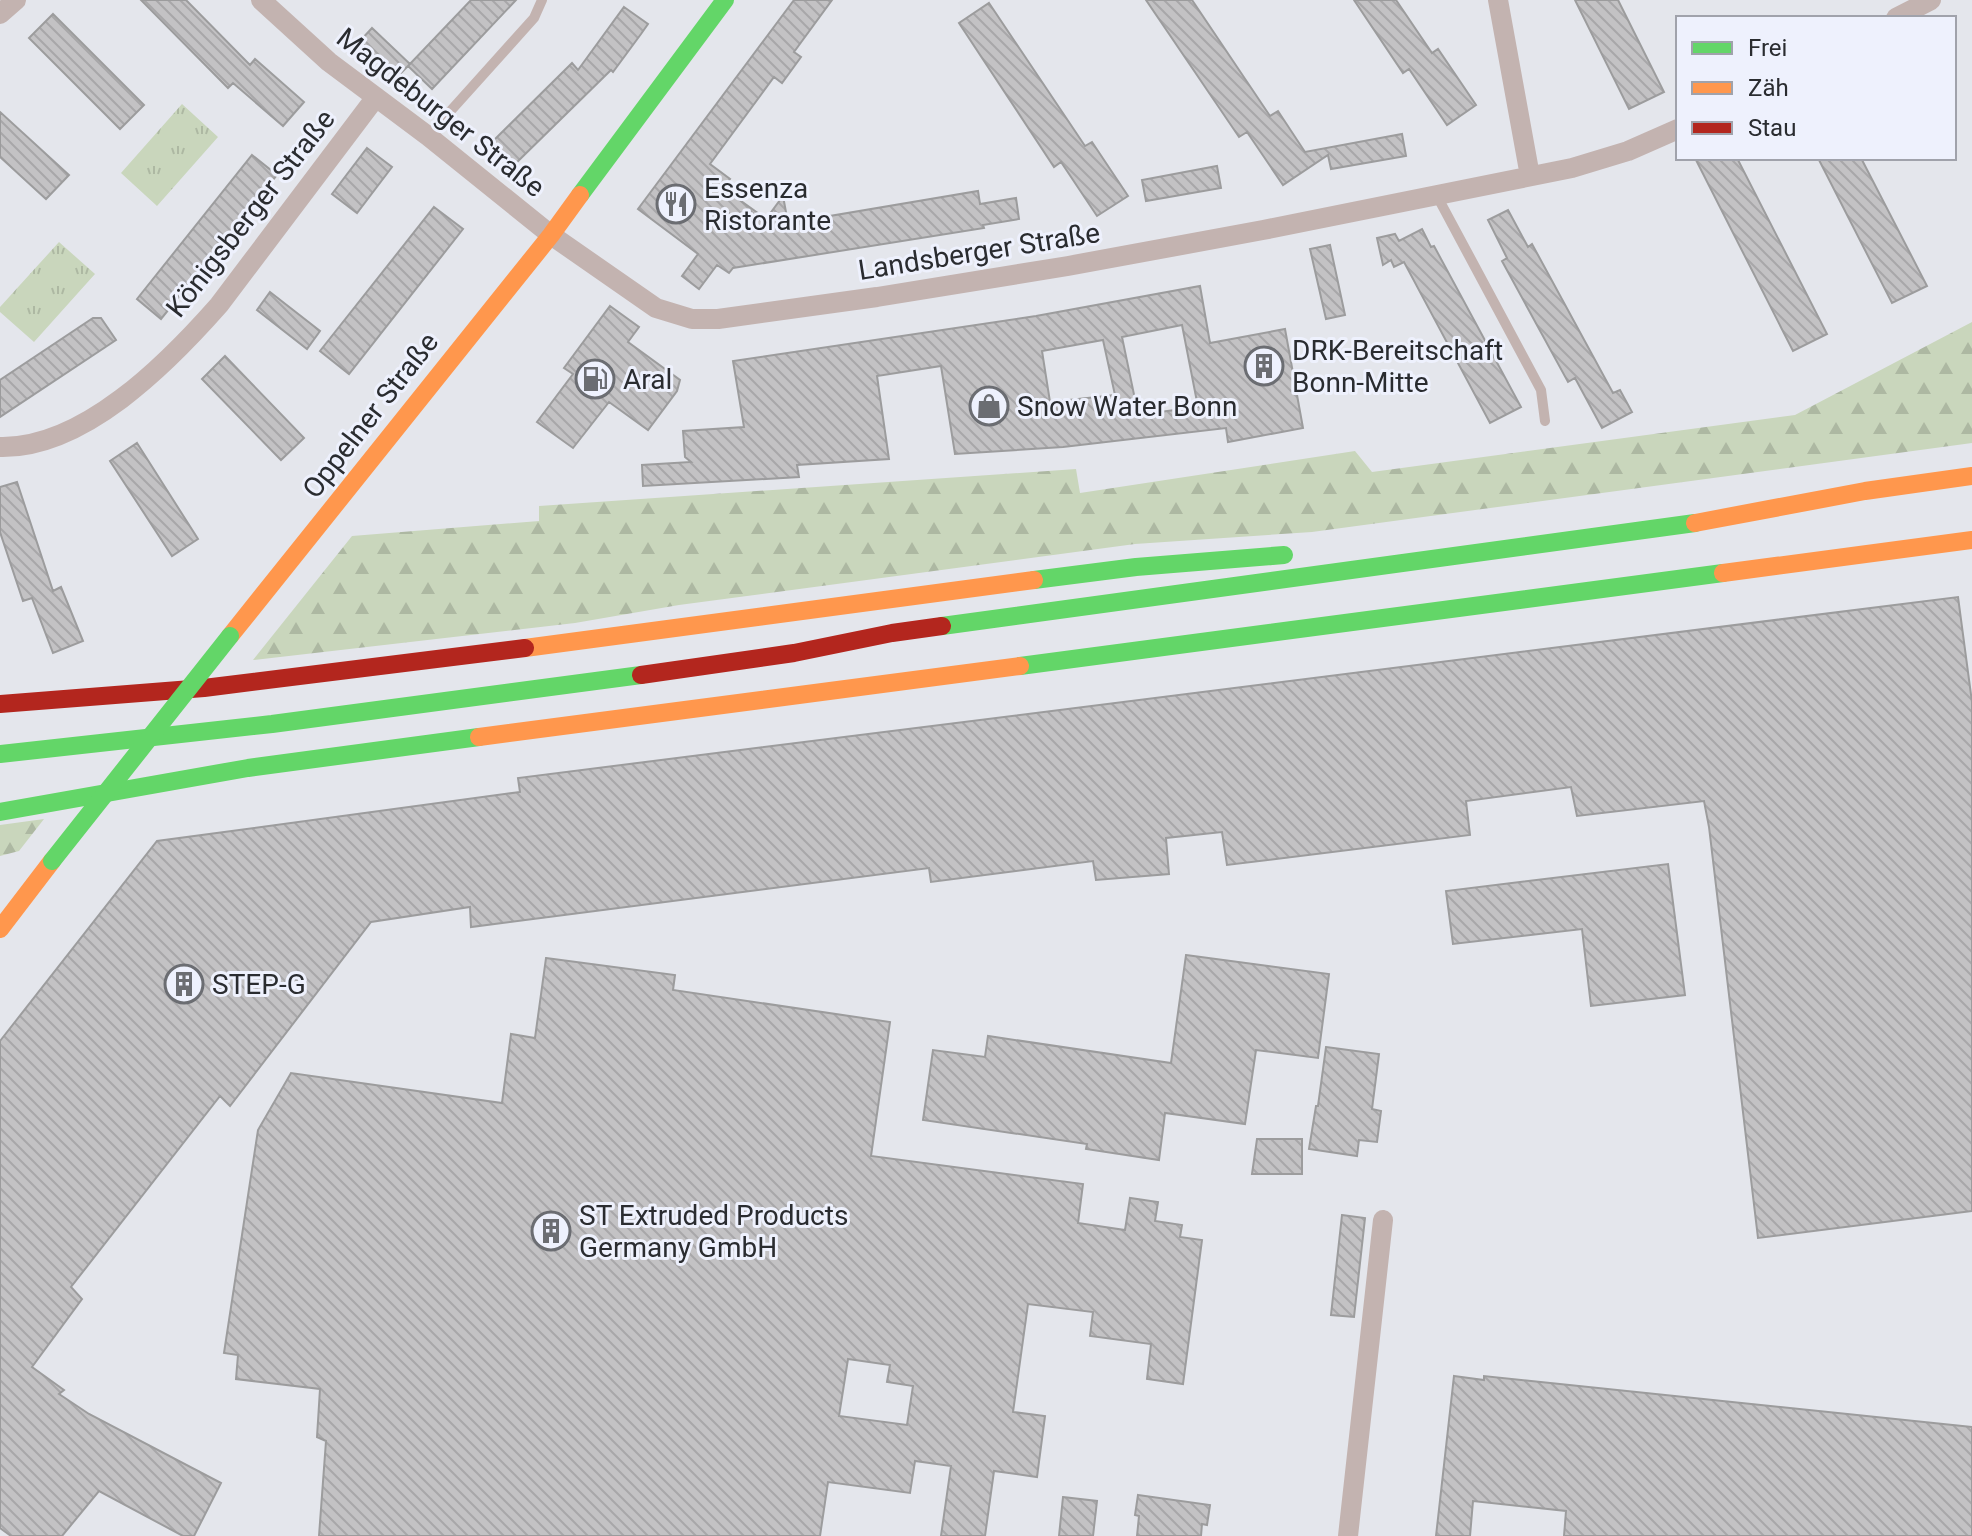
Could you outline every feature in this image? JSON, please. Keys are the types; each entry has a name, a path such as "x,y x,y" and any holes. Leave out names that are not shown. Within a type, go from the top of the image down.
{"main road":[{"name":"Oppelner Straße","path":"0,929 478,323 551,235 725,0"},
{"path":"0,754 272,724 687,669 794,653 892,633 1716,520 1865,491 1972,476"},
{"path":"1792,487 1806,485 1865,491"},
{"path":"0,812 248,768 1972,540"},
{"path":"0,704 204,688 1046,578 1302,553"},
{"path":"544,670 848,632 892,633"},
{"path":"0,717 148,707 426,678"},
{"path":"62,782 248,768"}],"street":[{"path":"0,14 16,0"},
{"name":"Magdeburger Straße","path":"261,0 329,62 428,136 551,235"},
{"path":"1498,0 1530,176"},
{"path":"1900,16 1931,0"},
{"name":"Königsberger Straße","path":"0,447 16,448 48,440 76,428 134,388 166,359 219,305 376,97"},
{"name":"Landsberger Straße","path":"551,235 656,308 692,319 718,319 1055,268 1437,196 1572,168 1615,155 1676,130"},
{"path":"1348,1536 1383,1220"}],"lane":[{"path":"428,136 534,18 542,0"},
{"path":"1437,196 1541,390 1545,421"}],"green space":[{"path":"182,104 218,137 157,206 121,173"},
{"path":"59,242 95,274 34,342 0,312 0,307"},
{"path":"1972,322 1972,443 1312,532 1135,544 679,605 575,623 253,660 352,536 539,521 539,506 1076,469 1080,493 1355,451 1372,472 1795,415"},
{"path":"44,819 19,851 0,856 0,825"}],"building":[{"path":"141,0 186,0 250,65 255,59 304,102 283,126 233,83 228,88"},
{"path":"471,0 516,0 432,89 408,66"},
{"path":"794,0 832,0 794,52 801,57 782,83 774,77 710,164 730,179 723,188 766,219 783,196 788,223 978,191 980,204 1016,198 1019,219 983,225 984,228 733,268 729,273 717,265 699,289 682,276 698,254 638,209"},
{"path":"1146,0 1192,0 1270,116 1278,111 1305,152 1402,134 1406,156 1331,169 1328,155 1283,185 1247,132 1239,137"},
{"path":"1354,0 1396,0 1432,53 1438,49 1476,105 1447,125 1409,69 1403,73"},
{"path":"1575,0 1618,0 1664,92 1629,109"},
{"path":"989,3 1085,146 1092,142 1128,196 1097,216 1061,162 1054,167 959,23"},
{"path":"624,7 648,24 641,34 613,72 611,70 512,167 490,144 572,63 578,70"},
{"path":"53,14 144,105 120,129 29,38"},
{"path":"372,28 410,64 397,77 360,41"},
{"path":"0,112 69,175 46,199 0,157"},
{"path":"367,148 392,167 357,213 332,194"},
{"path":"252,155 277,175 161,319 137,299"},
{"path":"1696,160 1738,160 1827,334 1793,351"},
{"path":"1819,160 1862,160 1927,286 1892,303"},
{"path":"1217,166 1221,188 1146,201 1142,180"},
{"path":"434,207 463,229 349,374 320,351"},
{"path":"1508,210 1528,247 1532,244 1613,393 1620,390 1632,412 1602,428 1575,378 1568,382 1502,261 1507,258 1488,220"},
{"path":"1422,229 1521,407 1490,423 1404,262 1394,267 1391,260 1383,265 1377,238 1395,234 1399,241"},
{"path":"1330,245 1345,315 1326,319 1310,249"},
{"path":"1200,286 1210,343 1285,329 1303,428 1228,442 1226,428 1063,447 955,454 941,366 877,376 889,459 797,465 799,477 643,486 642,465 691,462 685,457 683,431 744,427 733,361 1036,316","holes":["1182,325 1198,407 1152,413 1152,407 1137,409 1122,337","1103,340 1115,395 1050,402 1042,351"]},
{"path":"270,292 320,331 307,349 257,310"},
{"path":"610,306 639,327 628,342 680,380 677,391 648,430 609,402 573,448 537,422 573,374 564,368"},
{"path":"93,318 101,318 116,340 0,417 0,380"},
{"path":"225,356 304,438 281,460 202,379"},
{"path":"137,443 198,539 172,556 110,461"},
{"path":"17,482 53,591 61,587 83,641 53,653 32,598 23,601 0,532 0,487"},
{"name":"STEP-G","path":"1958,597 1972,702 1972,1211 1758,1238 1704,801 1577,816 1571,787 1466,801 1470,835 1227,865 1222,832 1166,838 1169,874 1096,880 1093,861 931,882 929,868 471,927 470,907 371,922 230,1106 220,1096 71,1287 82,1299 32,1367 64,1390 59,1394 89,1414 221,1483 194,1536 183,1536 99,1491 62,1536 11,1536 0,1528 0,1041 157,841 520,792 518,778"},
{"path":"1668,864 1685,995 1591,1006 1582,929 1453,944 1446,891"},
{"path":"1186,955 1329,974 1318,1058 1256,1050 1245,1124 1165,1113 1159,1160 1086,1149 1087,1144 923,1120 933,1050 985,1057 988,1036 1171,1063"},
{"name":"ST Extruded Products Germany GmbH","path":"546,958 675,975 673,990 890,1022 871,1156 1083,1184 1078,1223 1125,1230 1130,1198 1158,1202 1155,1221 1182,1225 1180,1237 1202,1240 1183,1384 1147,1379 1151,1344 1090,1336 1093,1312 1028,1304 1013,1412 1045,1416 1037,1477 994,1471 985,1536 941,1536 951,1466 915,1461 910,1493 828,1482 820,1536 319,1536 326,1441 317,1437 320,1389 236,1379 238,1355 224,1353 258,1130 291,1073 502,1103 511,1034 535,1038","holes":["848,1359 890,1365 887,1382 913,1386 907,1425 839,1416"]},
{"path":"1326,1047 1379,1054 1372,1109 1381,1111 1377,1142 1359,1140 1357,1156 1309,1149"},
{"path":"1257,1139 1302,1139 1302,1174 1252,1174"},
{"path":"1342,1215 1365,1218 1354,1317 1331,1315"},
{"path":"1454,1376 1484,1380 1484,1376 1972,1427 1972,1536 1564,1536 1566,1511 1473,1501 1470,1536 1436,1536"},
{"path":"1138,1495 1210,1505 1207,1525 1202,1524 1201,1536 1137,1536 1139,1516 1135,1515"},
{"path":"1063,1497 1097,1501 1093,1536 1059,1536"}],"traffic: fast":[{"path":"580,195 725,0"},
{"path":"942,626 1695,523"},
{"path":"1034,580 1136,567 1284,555"},
{"path":"1020,666 1723,573"},
{"path":"52,861 230,636"},
{"path":"0,754 272,724 641,675"},
{"path":"0,812 248,768 479,737"}],"traffic: slow":[{"path":"230,636 580,195"},
{"path":"1695,523 1865,491 1972,476"},
{"path":"1723,573 1972,540"},
{"path":"525,648 1034,580"},
{"path":"479,737 1020,666"},
{"path":"0,929 52,861"}],"traffic: jam":[{"path":"641,675 794,653 942,626"},
{"path":"0,704 204,688 525,648"}],"place":[{"name":"Essenza Ristorante","path":"676,204"},
{"name":"DRK-Bereitschaft Bonn-Mitte","path":"1264,366"},
{"name":"Aral","path":"595,379"},
{"name":"Snow Water Bonn","path":"989,406"},
{"name":"STEP-G","path":"184,984"},
{"name":"ST Extruded Products Germany GmbH","path":"551,1231"}]}
